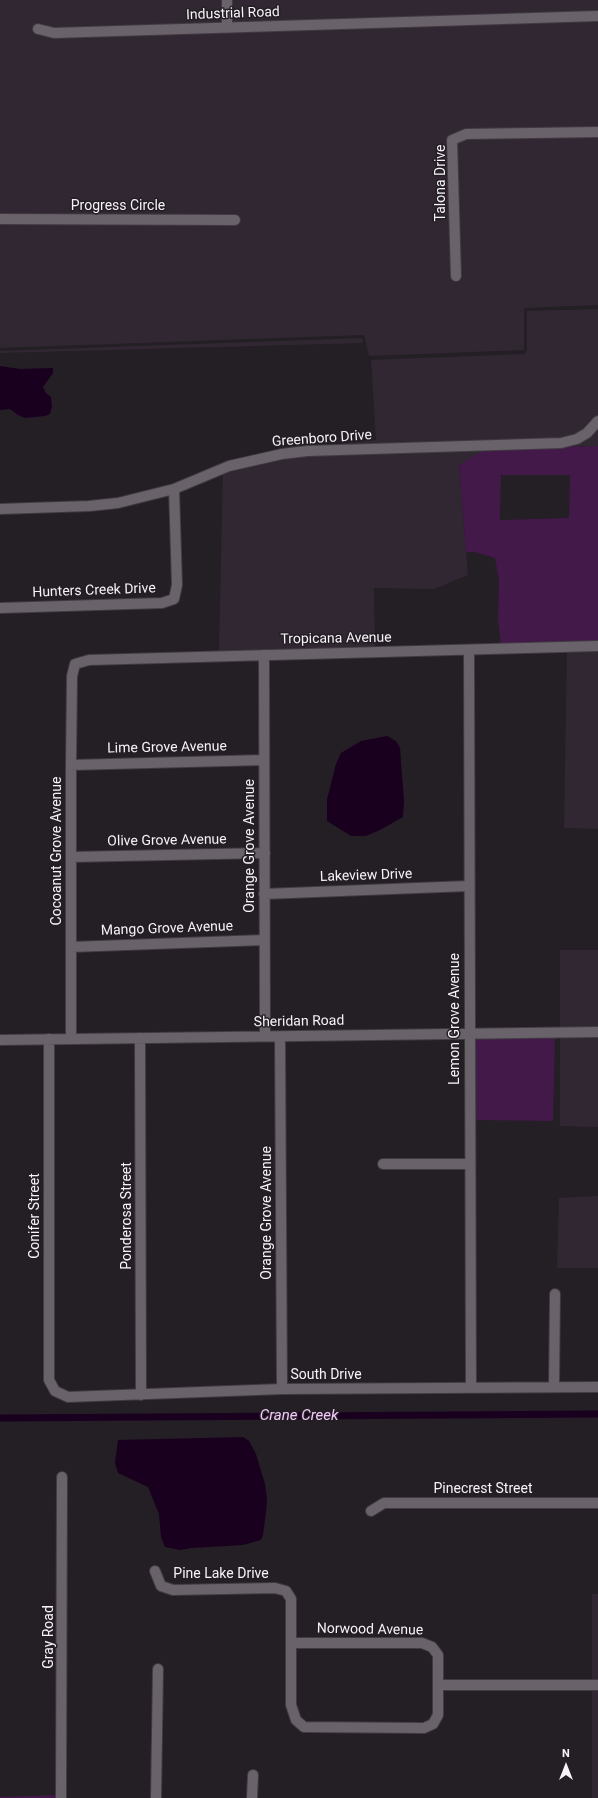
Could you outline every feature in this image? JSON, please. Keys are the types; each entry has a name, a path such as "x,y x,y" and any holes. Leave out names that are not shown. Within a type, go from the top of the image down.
{"street":[{"path":"227,0 227,28"},
{"name":"Industrial Road","path":"38,29 54,33 598,16"},
{"name":"Talona Drive","path":"456,276 452,140 466,134 598,132"},
{"name":"Progress Circle","path":"0,219 235,220"},
{"name":"Greenboro Drive","path":"0,509 111,504 174,489 229,466 282,454 307,451 561,443 577,439 587,433 598,421"},
{"name":"Hunters Creek Drive","path":"0,608 162,603 174,599 177,585 174,489"},
{"name":"Tropicana Avenue","path":"75,664 89,660 598,646"},
{"name":"Lemon Grove Avenue","path":"469,650 468,886 470,1387"},
{"name":"Orange Grove Avenue","path":"264,655 265,1036"},
{"name":"Cocoanut Grove Avenue","path":"71,1039 71,764 72,676 75,664"},
{"name":"Lime Grove Avenue","path":"71,764 264,760"},
{"name":"Olive Grove Avenue","path":"71,857 265,853"},
{"name":"Lakeview Drive","path":"264,894 468,886"},
{"name":"Mango Grove Avenue","path":"71,947 264,940"},
{"name":"Sheridan Road","path":"0,1040 598,1032"},
{"name":"Orange Grove Avenue","path":"280,1037 282,1389"},
{"name":"Ponderosa Street","path":"140,1038 141,1395"},
{"name":"Conifer Street","path":"49,1039 49,1380 55,1391"},
{"path":"383,1164 469,1164"},
{"path":"554,1386 555,1294"},
{"name":"South Drive","path":"55,1391 68,1397 282,1389 598,1386"},
{"name":"Gray Road","path":"62,1476 62,1798"},
{"name":"Pinecrest Street","path":"371,1511 384,1502 598,1503"},
{"name":"Pine Lake Drive","path":"155,1571 161,1586 173,1590 275,1588 286,1591 291,1599 291,1704 296,1720 304,1727 424,1728 433,1724 438,1715 438,1685"},
{"name":"Norwood Avenue","path":"291,1643 422,1643 432,1647 438,1655 438,1685"},
{"path":"156,1798 158,1669"},
{"path":"438,1685 598,1685"},
{"path":"252,1798 253,1775"}],"shaded area":[{"path":"0,0 598,0 598,305 524,308 524,350 369,356 364,335 0,348"},
{"path":"598,309 598,446 547,447 459,465 468,575 434,589 374,588 375,650 219,653 223,463 268,452 376,440 371,360 524,354 527,350 527,311"},
{"path":"362,338 363,343 0,353 0,351"},
{"path":"0,366 20,369 53,368 53,373 43,387 46,393 51,397 52,406 50,414 25,418 10,409 0,410"},
{"path":"598,446 598,645 501,646 498,620 499,580 495,558 475,552 466,552 459,465 485,450","holes":["501,475 570,475 569,518 500,520"]},
{"path":"567,645 598,645 598,829 564,828"},
{"path":"387,736 396,741 400,748 404,801 403,817 366,836 351,836 327,821 327,799 336,764 341,753 361,741"},
{"path":"560,950 598,950 598,1028 560,1029"},
{"path":"560,1036 598,1036 598,1127 560,1126"},
{"path":"555,1038 553,1121 473,1120 472,1043 475,1039"},
{"path":"598,1196 598,1268 557,1268 559,1198"},
{"path":"243,1437 249,1441 256,1454 265,1484 267,1499 263,1535 261,1540 243,1545 180,1550 165,1547 161,1537 159,1514 148,1487 118,1473 115,1463 118,1440"},
{"path":"592,1594 598,1594 598,1798 592,1798"},
{"path":"56,1795 56,1798 0,1798 0,1797"}],"waterway":[{"name":"Crane Creek","path":"0,1418 598,1414"}]}
